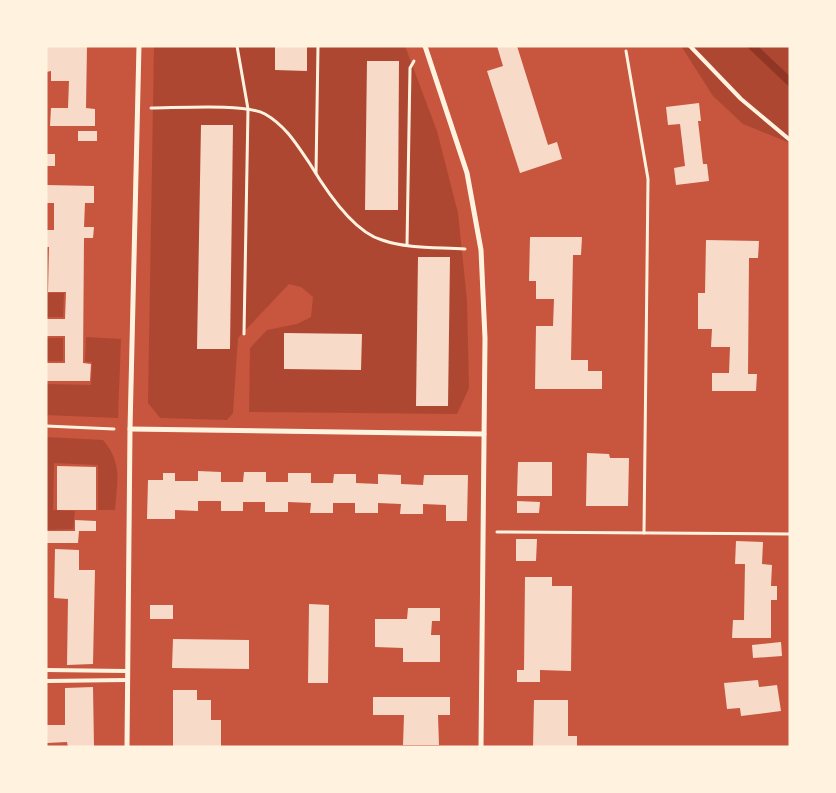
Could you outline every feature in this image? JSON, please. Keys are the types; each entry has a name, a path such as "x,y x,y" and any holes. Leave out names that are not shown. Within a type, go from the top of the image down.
{"street":[{"path":"127,747 130,429 139,46"},
{"path":"425,46 468,173 481,250 485,338 481,747"},
{"path":"130,429 484,434"}],"lane":[{"path":"690,46 741,99 790,140"},
{"path":"46,670 127,671"},
{"path":"46,681 127,680"}],"path":[{"path":"237,46 248,109 244,334"},
{"path":"316,174 318,46"},
{"path":"626,51 648,179 644,533"},
{"path":"407,245 410,68 419,54"},
{"path":"137,108 248,109 264,114 289,132 316,174 350,219 380,240 407,245 481,250"},
{"path":"46,426 130,429"},
{"path":"484,532 790,534"}],"shaded area":[{"path":"154,46 405,46 437,131 458,213 467,300 469,388 457,414 249,412 250,348 267,330 297,324 311,317 313,297 301,287 289,284 238,338 233,413 227,420 160,418 148,403"},
{"path":"681,46 790,46 790,143 743,124 713,96"},
{"path":"46,293 64,293 63,317 46,317"},
{"path":"86,337 121,339 118,418 46,415 46,384 91,385 92,362 85,362"},
{"path":"46,338 63,338 63,361 46,361"},
{"path":"46,437 103,440 114,457 116,465 115,510 98,510 98,465 54,463 53,510 75,511 73,529 46,530"}],"building":[{"path":"46,46 87,46 86,108 95,109 95,126 50,126 51,108 68,108 69,81 51,81 51,71 46,72"},
{"path":"275,46 307,46 307,71 275,70"},
{"path":"497,46 517,46 548,145 557,142 562,159 520,173 487,71 503,66"},
{"path":"367,61 399,61 398,210 365,210"},
{"path":"699,103 701,121 698,121 703,164 707,164 709,181 676,185 674,168 685,166 680,124 668,125 666,107"},
{"path":"201,125 233,125 230,349 197,349"},
{"path":"78,131 97,131 97,141 78,141"},
{"path":"46,154 55,154 55,166 46,166"},
{"path":"46,185 94,186 94,203 85,203 84,227 94,227 93,238 84,238 83,363 91,364 90,381 46,381 46,363 65,363 65,336 46,336 46,319 65,319 66,292 48,292 49,247 46,247 46,230 54,230 54,203 46,203"},
{"path":"530,237 582,237 581,255 573,255 571,360 588,360 588,371 602,371 602,389 535,389 536,326 553,326 554,299 536,299 536,281 529,281"},
{"path":"706,240 759,241 758,258 749,258 748,374 757,374 756,391 712,391 712,373 729,373 730,347 711,347 712,329 698,329 698,293 705,293"},
{"path":"418,257 450,257 448,406 416,406"},
{"path":"284,333 362,334 361,370 284,369"},
{"path":"587,453 609,454 610,458 629,458 628,506 586,506"},
{"path":"518,462 552,462 552,496 517,496"},
{"path":"57,466 96,467 96,510 57,510"},
{"path":"198,471 221,472 221,482 243,482 244,472 266,472 266,482 288,482 288,473 311,473 311,483 333,483 334,474 356,474 356,483 378,484 378,474 401,475 401,484 423,485 424,475 468,475 467,521 446,521 446,505 423,504 423,514 400,514 401,504 378,503 378,513 355,513 355,503 333,503 333,513 310,513 311,503 288,502 288,512 265,512 265,502 243,502 243,511 221,511 221,501 198,501 198,511 175,510 175,519 147,519 148,480 163,480 163,473 175,473 175,481 198,481"},
{"path":"517,501 540,502 539,513 517,513"},
{"path":"75,520 96,521 96,531 79,531 78,543 46,543 47,531 75,531"},
{"path":"516,539 537,539 536,561 516,561"},
{"path":"736,541 763,542 762,564 772,565 771,586 777,586 777,600 771,600 771,638 732,638 733,620 744,620 745,564 735,564"},
{"path":"55,549 79,550 79,570 95,570 93,664 67,665 68,599 54,598"},
{"path":"525,577 552,577 552,586 572,586 571,671 540,670 540,682 517,682 517,670 524,670"},
{"path":"309,604 329,605 328,683 308,683"},
{"path":"150,605 173,605 173,619 150,619"},
{"path":"408,608 440,608 440,621 432,621 431,635 440,635 440,662 403,662 403,648 375,647 375,619 407,619"},
{"path":"173,639 249,640 249,669 172,668"},
{"path":"781,642 782,656 753,658 752,645"},
{"path":"758,680 759,687 777,685 781,711 741,716 740,708 727,709 724,683"},
{"path":"93,687 94,747 68,747 67,742 47,743 47,725 65,725 65,688"},
{"path":"173,690 197,690 197,700 211,700 211,720 221,720 221,747 173,747"},
{"path":"373,697 450,697 450,715 438,715 439,745 403,745 404,715 373,715"},
{"path":"534,700 568,700 568,736 577,736 577,747 533,747"}],"waterway":[{"path":"752,46 790,82"}]}
